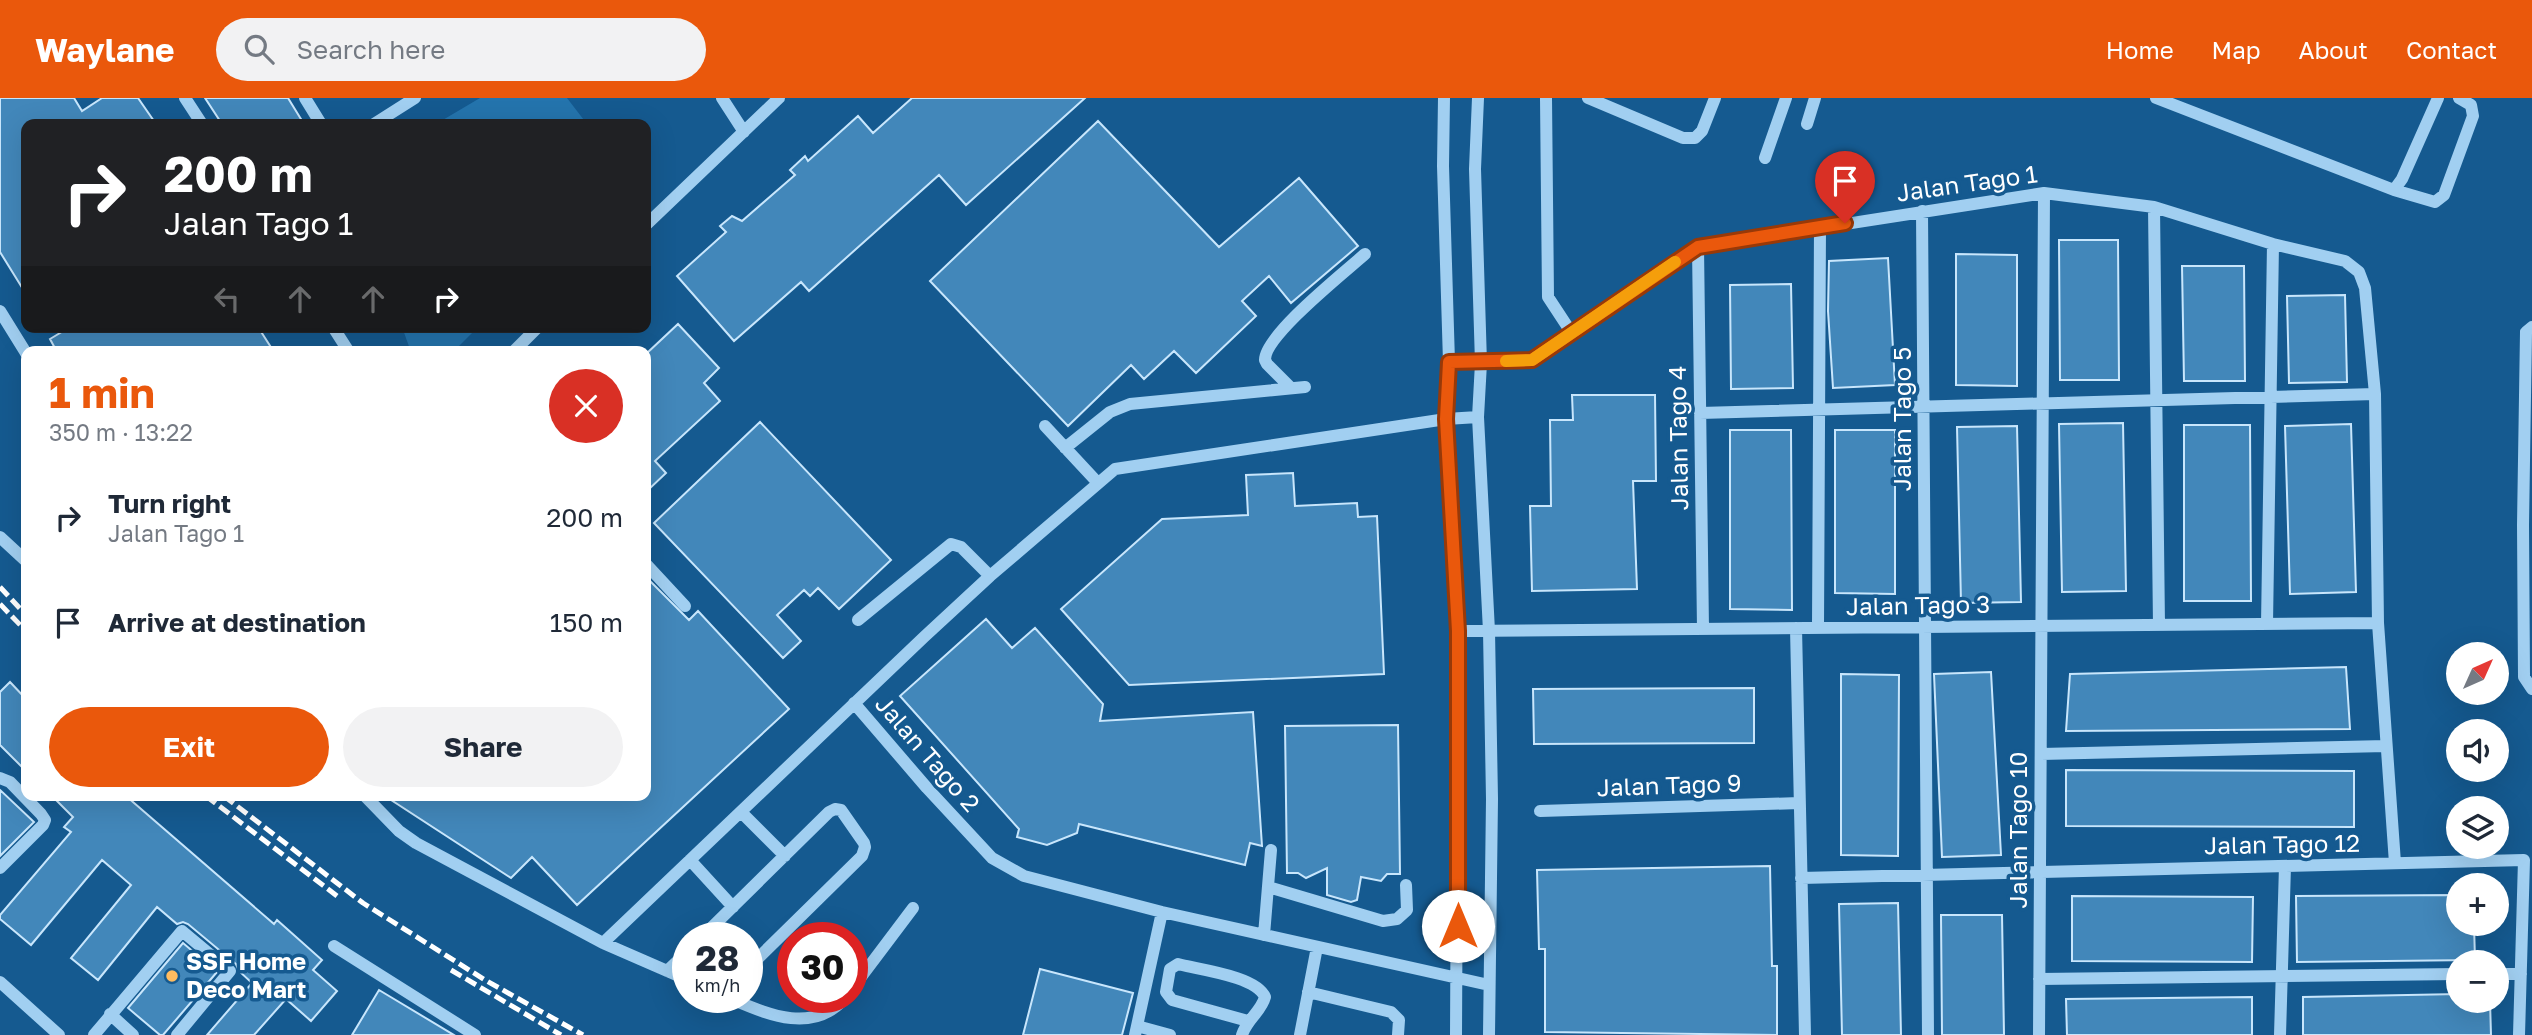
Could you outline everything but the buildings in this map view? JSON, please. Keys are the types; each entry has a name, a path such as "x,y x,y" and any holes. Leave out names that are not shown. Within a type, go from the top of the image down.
{"street":[{"path":"185,98 199,119"},
{"path":"305,98 318,119"},
{"path":"382,119 415,98"},
{"path":"722,98 744,132"},
{"path":"651,220 779,98"},
{"path":"1444,98 1443,166 1449,362 1446,419 1458,631 1456,1035"},
{"path":"1478,98 1475,224 1481,362 1478,417 1489,631 1492,799 1489,1035"},
{"path":"1546,98 1548,297 1571,332"},
{"path":"1588,98 1683,138 1695,138 1703,131 1715,98"},
{"path":"1765,158 1786,98"},
{"path":"1807,124 1815,98"},
{"path":"2156,98 2394,190 2430,201 2441,199 2473,116 2471,105 2459,98"},
{"path":"2394,190 2438,98"},
{"name":"Jalan Tago 1","path":"1449,362 1532,360 1698,247 2044,192 2154,207 2273,244 2345,261 2359,272 2365,288 2375,394"},
{"name":"Jalan Tago 10","path":"2039,1035 2044,192"},
{"path":"2154,207 2159,625"},
{"name":"Jalan Tago 5","path":"1922,211 1928,1035"},
{"path":"1818,628 1820,227"},
{"path":"2267,624 2273,244"},
{"name":"Jalan Tago 4","path":"1698,247 1703,629"},
{"path":"1291,388 1267,364 1266,349 1291,320 1365,254"},
{"path":"0,311 22,346"},
{"path":"2531,327 2526,332 2528,525 2524,677 2531,689"},
{"path":"519,346 532,333"},
{"path":"1065,448 1110,411 1130,404 1305,387"},
{"path":"1700,413 2375,394 2378,623 2395,863"},
{"name":"Jalan Tago 2","path":"1478,417 1446,419 1115,469 990,576 854,703 992,858 1024,876 1162,912 1489,985"},
{"path":"1045,426 1098,483"},
{"path":"0,537 21,556"},
{"path":"858,620 951,544 961,547 990,576"},
{"path":"651,569 685,606"},
{"name":"Jalan Tago 3","path":"1458,631 2378,623"},
{"path":"1796,628 1805,1035"},
{"path":"603,943 854,703"},
{"path":"2041,754 2386,746"},
{"path":"0,778 10,782 21,794"},
{"path":"0,868 44,825 45,820 28,801"},
{"path":"370,801 399,831 416,843 603,943 672,973"},
{"name":"Jalan Tago 9","path":"1540,811 1800,803"},
{"path":"718,922 829,812 841,810 865,847 862,856 763,953"},
{"path":"741,812 785,856"},
{"path":"1264,935 1271,850"},
{"path":"691,860 733,907"},
{"name":"Jalan Tago 12","path":"1801,878 2524,860 2528,896"},
{"path":"2280,1035 2286,866"},
{"path":"1268,887 1383,921 1391,921 1407,910 1406,885"},
{"path":"2519,1035 2528,896"},
{"path":"868,968 913,908"},
{"path":"1162,912 1136,1030 1170,1035"},
{"path":"94,1035 181,931 230,971 177,1035"},
{"path":"334,946 475,1035"},
{"path":"1300,1035 1317,947"},
{"path":"1242,1035 1248,1021 1263,1006 1264,992 1254,984 1182,965 1170,969 1166,992 1172,1000 1248,1021"},
{"path":"667,971 672,966"},
{"path":"2039,979 2446,974"},
{"path":"2509,974 2521,974"},
{"path":"0,982 59,1035"},
{"path":"1308,992 1391,1012 1399,1020 1398,1035"},
{"path":"763,1012 811,1019 826,1013"},
{"path":"110,1014 133,1035"}],"shaded area":[{"path":"480,98 567,98 583,119 444,119"},
{"path":"404,333 472,333 459,346 409,346"}],"railway":[{"path":"0,587 21,610"},
{"path":"0,604 21,626"},
{"path":"213,801 337,896"},
{"path":"230,801 363,903 485,980 583,1035"},
{"path":"451,970 561,1035"}],"slow traffic":[{"path":"1506,361 1532,360 1675,262"}],"place":[{"name":"SSF Home Deco Mart","path":"172,976"}],"route":[{"path":"1458,926 1458,631 1446,419 1449,362 1532,360 1698,247 1845,223"}]}
